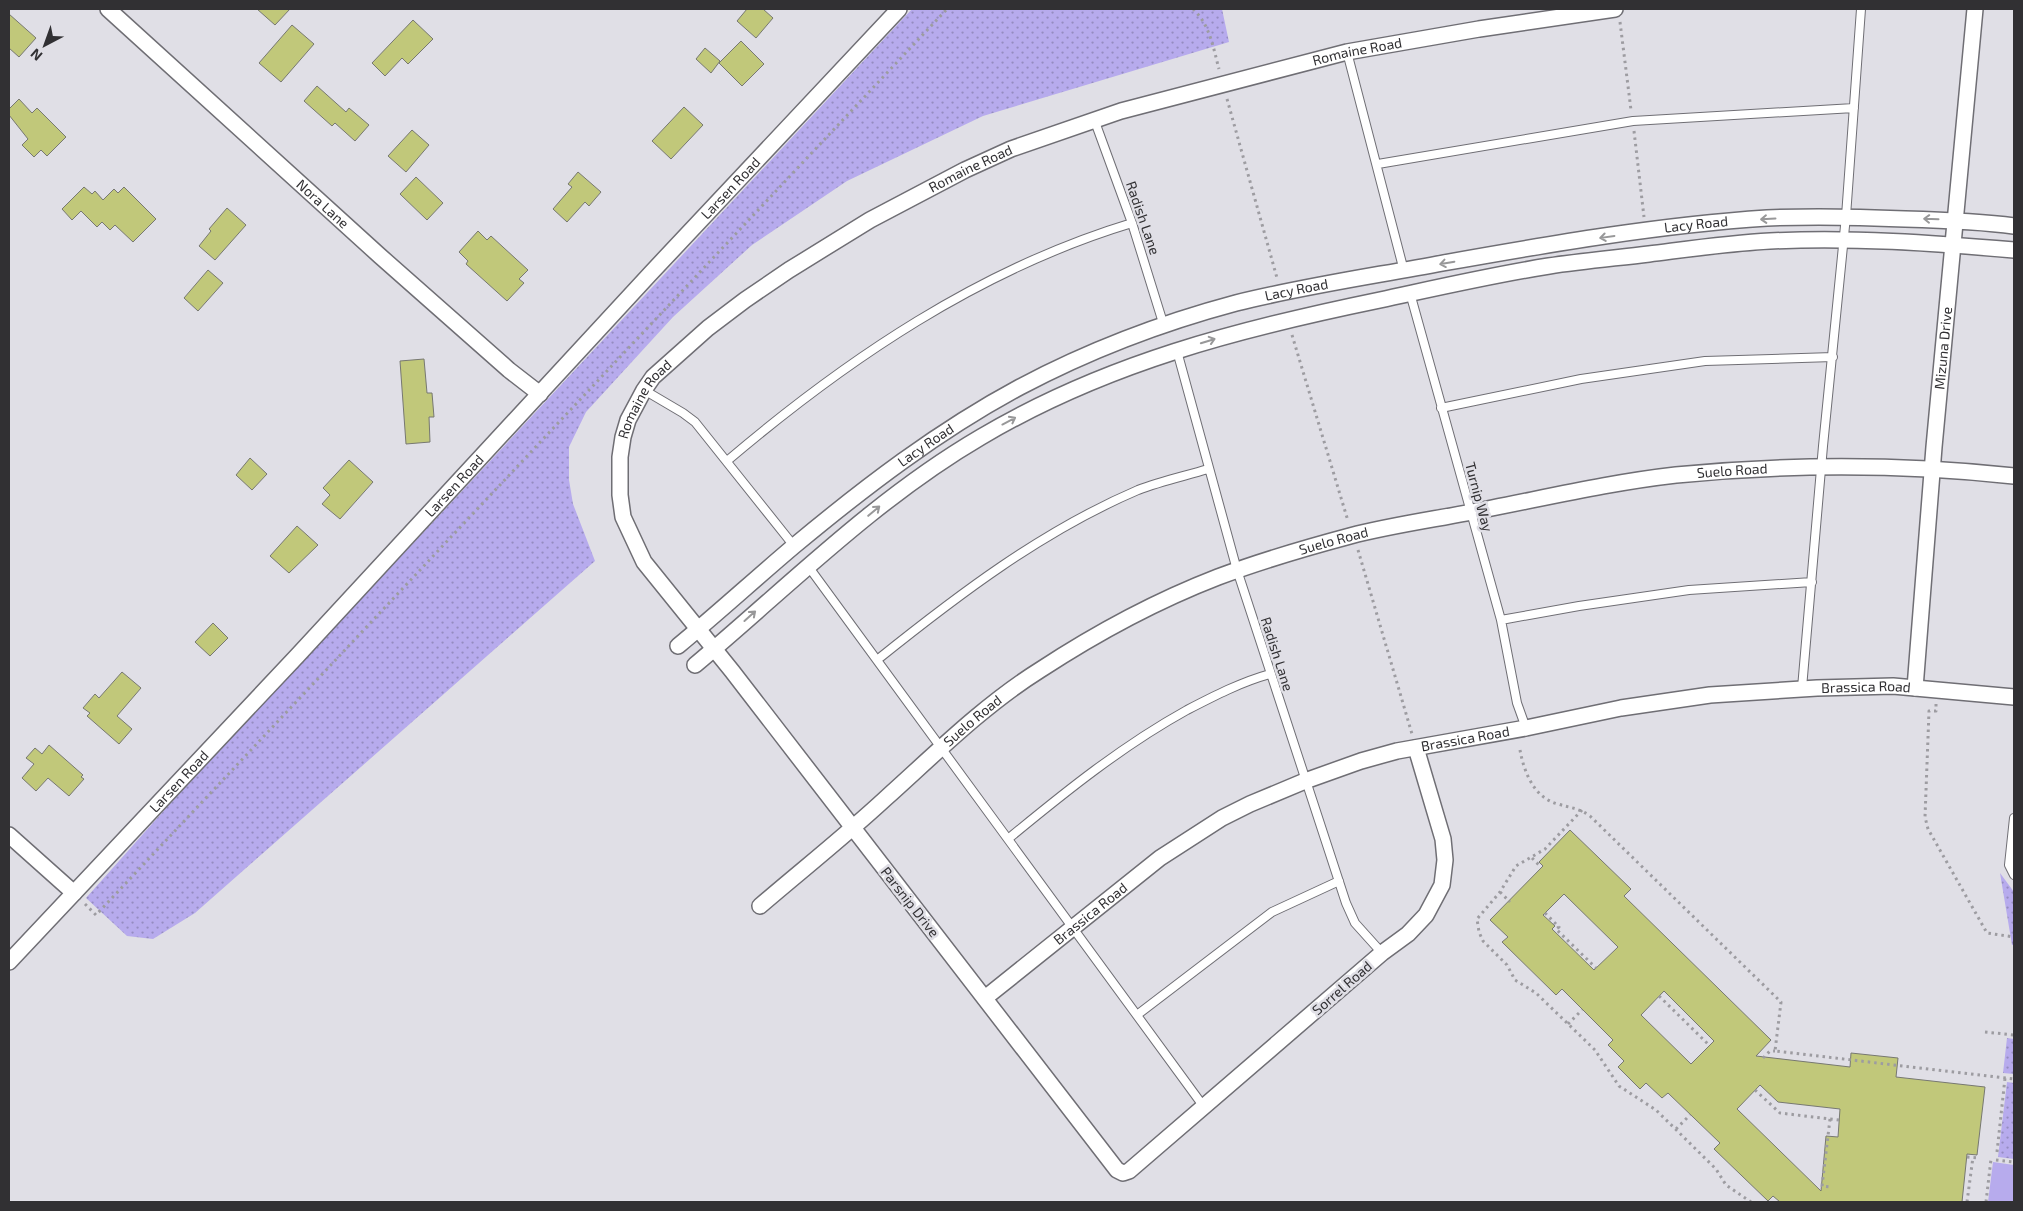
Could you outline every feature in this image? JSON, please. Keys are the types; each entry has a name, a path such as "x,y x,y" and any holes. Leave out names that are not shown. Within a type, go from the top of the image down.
{"street":[{"name":"Nora Lane","path":"108,9 401,275 509,370 540,394"},
{"name":"Larsen Road","path":"9,962 285,670 650,274 899,9"},
{"name":"Romaine Road","path":"698,630 644,562 623,517 620,476 623,437 628,420 644,390 665,364 745,300 789,270 870,220 965,170 1026,143 1094,119 1223,83 1348,52 1479,29 1615,9"},
{"name":"Mizuna Drive","path":"1915,688 1932,470 1975,9"},
{"name":"Lacy Road","path":"678,646 794,546 886,472 948,428 1020,387 1118,341 1222,307 1281,293 1404,270 1536,247 1690,225 1767,218 1846,216 1978,221 2014,226"},
{"name":"Lacy Road","path":"695,665 890,497 932,467 1029,410 1145,360 1176,350 1268,324 1410,293 1548,266 1695,248 1769,241 1843,240 1954,244 2014,250"},
{"name":"Suelo Road","path":"760,906 997,701 1028,678 1085,642 1172,597 1237,570 1353,535 1595,488 1673,476 1745,470 1821,467 1932,470 2014,476"},
{"name":"Parsnip Drive","path":"698,630 1117,1170 1123,1173"},
{"name":"Brassica Road","path":"985,998 1160,858 1196,835 1250,804 1304,781 1414,741 1526,728 1641,705 1710,695 1802,688 1893,686 2014,697"},
{"name":"Sorrel Road","path":"1123,1173 1129,1171 1382,953 1408,934 1426,915 1442,885 1445,860 1442,839 1414,741"},
{"path":"9,835 74,893"}],"lane":[{"path":"1802,688 1821,467 1846,216 1861,9"},
{"path":"1348,52 1404,270"},
{"path":"1378,164 1633,121 1854,108"},
{"name":"Radish Lane","path":"1094,119 1132,223 1164,326"},
{"path":"727,461 822,385 882,343 932,313 976,288 1040,257 1093,235 1132,223"},
{"name":"Turnip Way","path":"1410,293 1501,620 1518,708 1526,728"},
{"name":"Radish Lane","path":"1176,350 1237,570 1304,781 1346,903 1355,923 1382,953"},
{"path":"1441,408 1581,380 1706,361 1833,357"},
{"path":"644,390 689,417 701,429 794,546"},
{"path":"877,660 986,576 1053,535 1140,490 1208,470"},
{"path":"808,566 1204,1107"},
{"path":"1501,620 1579,606 1689,590 1812,582"},
{"path":"1008,839 1085,776 1136,740 1212,697 1250,679 1270,674"},
{"path":"2014,818 2009,866 2014,876"},
{"path":"1137,1015 1272,912 1339,881"}],"path":[{"path":"74,893 96,915 947,9"},
{"path":"1193,9 1202,18 1209,31 1219,68"},
{"path":"1621,26 1632,114"},
{"path":"1228,104 1277,278"},
{"path":"1634,129 1644,210"},
{"path":"1293,337 1349,522"},
{"path":"1359,554 1414,741"},
{"path":"1936,711 1928,711 1925,818 1928,829 1987,933 2014,937"},
{"path":"1520,750 1524,770 1534,787 1557,804 1582,810 1590,816 1781,1002 1775,1051"},
{"path":"1582,810 1545,849 1516,866 1500,892 1478,919 1481,938 1507,965 1516,980 1536,993 1600,1056 1618,1086 1656,1110 1716,1169 1726,1185 1751,1202"},
{"path":"1532,858 1542,867"},
{"path":"1500,892 1510,902"},
{"path":"1545,913 1559,927 1556,930 1596,968"},
{"path":"1659,996 1710,1046"},
{"path":"1568,1024 1582,1010"},
{"path":"1985,1032 2014,1035"},
{"path":"1763,1058 1770,1050 2014,1079"},
{"path":"1997,1152 2005,1078"},
{"path":"1755,1090 1780,1114 1839,1120"},
{"path":"1676,1129 1690,1114"},
{"path":"1830,1119 1822,1186 1832,1187"},
{"path":"1967,1157 1980,1158"},
{"path":"1968,1202 1972,1157"},
{"path":"1986,1202 1991,1159"},
{"path":"1996,1160 2014,1162"}],"shaded area":[{"path":"912,9 1222,9 1229,42 983,116 847,181 752,245 673,317 586,412 569,447 569,480 573,504 595,561 195,913 153,939 127,936 86,898 168,806"},
{"path":"2000,873 2014,892 2014,945 2012,945"},
{"path":"2007,1038 2014,1039 2014,1074 2003,1073"},
{"path":"2007,1082 2014,1083 2014,1159 1998,1157"},
{"path":"1993,1162 2014,1165 2014,1202 1988,1202"}],"building":[{"path":"257,9 290,9 275,25"},
{"path":"747,9 763,9 773,18 756,38 737,21"},
{"path":"9,14 36,38 19,57 9,48"},
{"path":"413,20 433,39 408,64 402,58 385,76 372,63"},
{"path":"292,25 314,44 281,82 259,63"},
{"path":"741,41 764,64 742,86 719,63"},
{"path":"705,48 720,61 711,73 696,59"},
{"path":"317,86 346,112 349,108 369,125 355,141 335,123 332,126 304,101"},
{"path":"19,99 32,113 37,108 66,137 47,156 41,150 34,157 22,145 28,139 9,115 9,109"},
{"path":"684,107 703,125 671,159 652,141"},
{"path":"412,130 429,145 406,172 388,156"},
{"path":"578,172 601,192 589,206 585,202 567,222 553,209 572,187 568,184"},
{"path":"416,177 443,203 427,220 400,194"},
{"path":"84,187 92,194 95,191 103,200 114,189 118,193 124,187 156,219 133,242 115,225 110,230 102,222 97,227 81,211 72,220 62,209"},
{"path":"227,208 246,225 215,260 199,246 211,231 209,229"},
{"path":"478,231 487,240 491,236 528,270 519,279 524,283 507,301 466,264 468,261 459,252"},
{"path":"208,270 223,283 198,311 184,298"},
{"path":"424,359 427,393 432,393 434,417 429,417 430,442 406,444 400,361"},
{"path":"250,458 267,474 252,490 236,475"},
{"path":"349,460 373,482 340,519 322,504 330,495 323,488"},
{"path":"297,526 318,545 289,573 270,556"},
{"path":"213,623 228,638 210,656 195,642"},
{"path":"122,672 141,688 117,716 132,729 119,744 87,716 90,713 83,708 95,694 99,698"},
{"path":"49,745 83,775 81,777 84,779 69,796 48,778 36,791 22,778 34,764 26,758 35,748 42,754"},
{"path":"1570,830 1631,889 1624,896 1771,1040 1756,1056 1850,1067 1851,1053 1898,1058 1896,1077 1985,1087 1977,1155 1967,1154 1962,1202 1780,1202 1773,1196 1768,1201 1714,1149 1720,1143 1668,1093 1662,1098 1646,1083 1640,1089 1618,1067 1624,1061 1608,1045 1613,1040 1562,989 1556,995 1502,942 1508,937 1490,920 1543,866 1539,862","holes":["1564,894 1618,947 1594,970 1552,929 1555,926 1543,915","1664,991 1714,1041 1691,1064 1641,1015","1760,1085 1778,1102 1840,1109 1838,1137 1826,1136 1821,1191 1737,1109"]}]}
